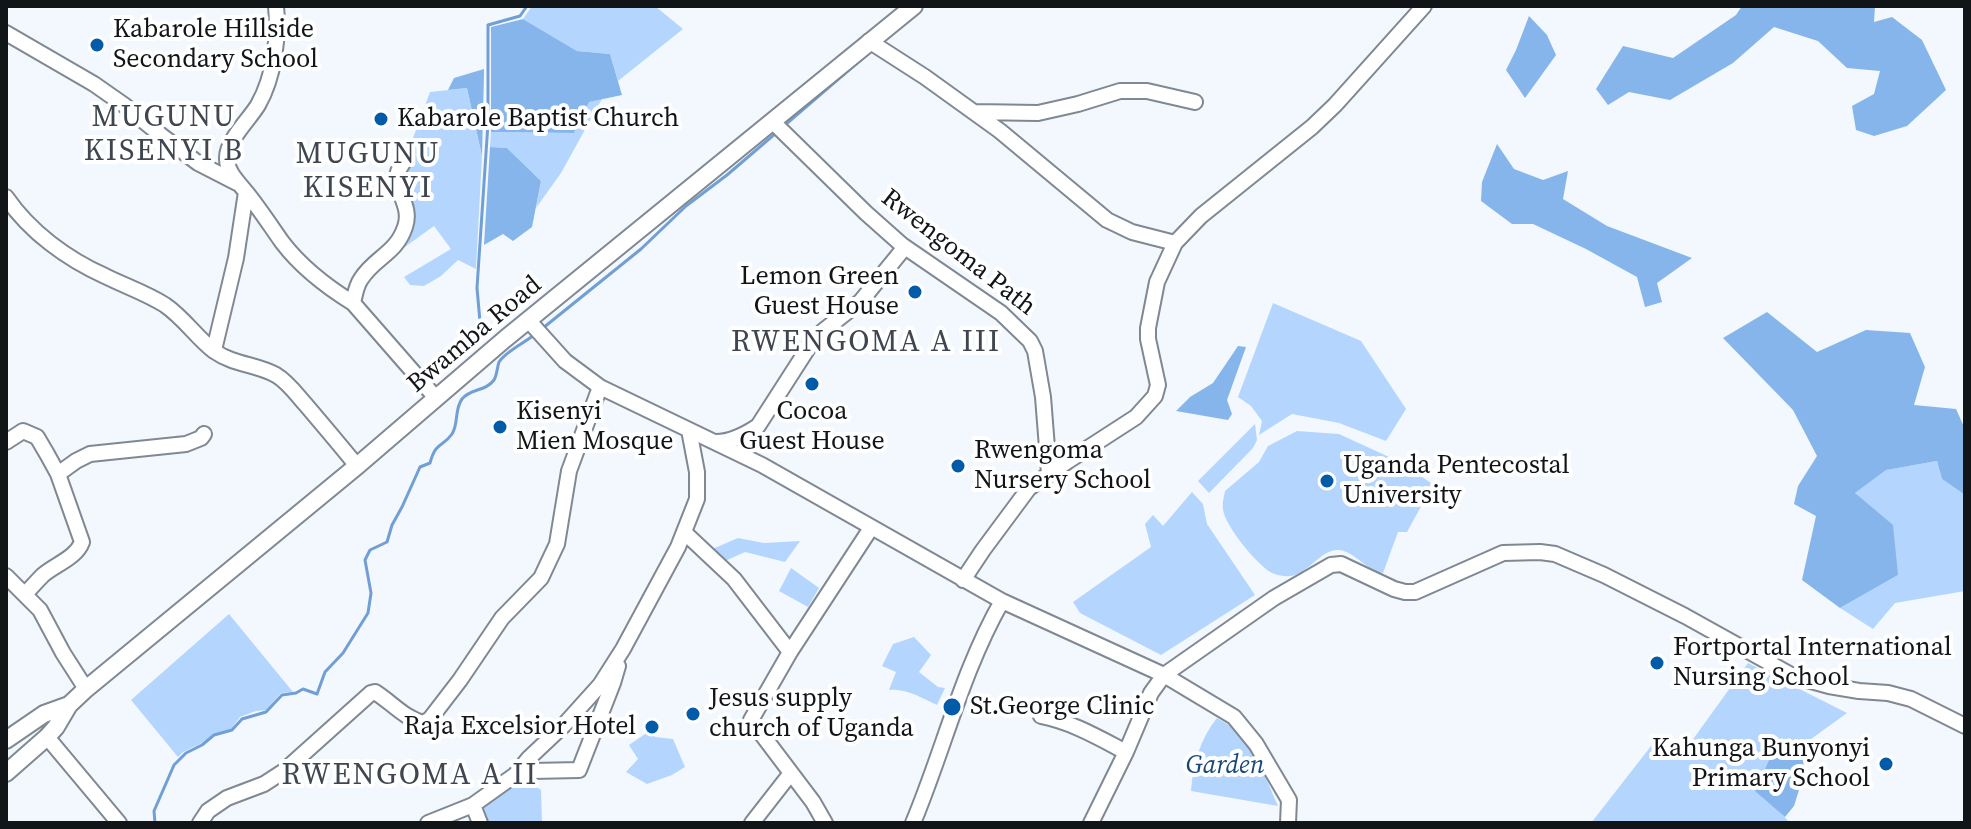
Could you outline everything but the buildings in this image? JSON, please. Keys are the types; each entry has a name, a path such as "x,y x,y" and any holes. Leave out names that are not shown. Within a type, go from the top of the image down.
{"main road":[{"name":"Bwamba Road","path":"6,773 47,737 69,705 86,689 906,9"},
{"name":"Bwamba Road","path":"6,740 44,714 69,705"}],"street":[{"path":"276,6 276,40 265,88 259,103 227,152 230,172 283,243 305,267 353,303 436,398"},
{"path":"963,580 1029,488 1136,417 1155,396 1158,385 1148,328 1157,282 1175,243 1201,216 1312,127 1424,6"},
{"path":"6,33 94,84 198,163 243,188"},
{"path":"869,41 1012,140 1107,220 1132,232 1175,243"},
{"path":"974,112 1038,113 1120,91 1147,91 1195,102"},
{"name":"Rwengoma Path","path":"772,121 905,247 1001,313 1033,346 1043,397 1049,473"},
{"path":"353,303 361,278 394,248 402,236 407,221 397,174 404,161"},
{"path":"214,350 236,258 243,188"},
{"path":"6,197 52,245 103,276 164,304 214,350 238,363 277,376 294,391 357,466"},
{"path":"714,442 729,440 758,426 812,342 861,301 905,247"},
{"path":"529,321 565,361 600,387 762,465 1002,601 1164,675 1234,717 1248,732 1289,800 1288,823"},
{"path":"200,823 208,811 227,798 264,784 284,771 371,693 382,696 416,721 423,723 430,719 502,618 541,578 557,544 569,471 600,387"},
{"path":"428,823 473,805 515,775 600,685 678,547 697,499 697,472 689,430"},
{"path":"6,442 23,431 37,437 58,474 81,545 25,594"},
{"path":"58,474 90,454 186,444 204,434"},
{"path":"825,823 813,802 751,720 790,652 871,528"},
{"path":"684,532 734,579 790,652"},
{"path":"1091,823 1151,693 1164,675 1274,598 1331,565 1349,566 1394,589 1415,592 1491,557 1516,551 1555,554 1685,616 1793,676 1829,686 1911,699 1965,726"},
{"path":"6,576 40,610 86,689"},
{"path":"913,823 960,690 988,625 1002,601"},
{"path":"515,775 532,771 579,770 623,649"},
{"path":"1041,716 1058,719 1126,752"},
{"path":"47,737 119,823"},
{"path":"752,823 791,773"},
{"path":"473,805 480,823"}],"green space":[{"path":"532,6 655,6 683,29 618,81 610,54 577,51 523,19"},
{"path":"467,88 482,156 476,269 458,260 424,286 410,285 404,277 451,249 434,226 391,257 402,233 398,191 406,157 430,92"},
{"path":"602,99 561,173 536,208 541,181 507,148 490,147 491,132 574,133 588,102"},
{"path":"1273,303 1361,341 1406,409 1386,441 1339,423 1292,414 1259,435 1262,421 1251,406 1238,397"},
{"path":"1255,424 1257,440 1253,448 1209,493 1198,481"},
{"path":"1297,431 1339,434 1400,462 1431,483 1407,532 1398,532 1383,573 1339,550 1326,553 1297,574 1272,573 1251,554 1229,525 1223,509 1225,491 1259,462 1268,446"},
{"path":"1937,461 1942,479 1965,495 1965,591 1895,603 1873,629 1840,608 1898,575 1855,493 1885,470"},
{"path":"1192,492 1203,504 1207,524 1255,595 1161,655 1080,613 1073,602 1151,547 1145,524 1153,515 1163,526"},
{"path":"738,538 764,543 800,541 785,562 745,552 716,565 710,550"},
{"path":"791,568 819,588 808,607 779,591"},
{"path":"229,614 293,692 281,693 266,710 240,717 231,729 213,734 178,757 131,700"},
{"path":"914,637 931,655 919,672 938,687 945,688 937,705 908,692 889,690 896,672 882,666 893,644"},
{"path":"1748,663 1847,713 1753,781 1792,823 1591,823 1655,741 1681,756"},
{"name":"Garden","path":"1217,718 1237,731 1248,743 1278,806 1191,791 1198,752"},
{"path":"651,730 655,737 673,739 685,767 647,784 626,772 638,759 629,745"},
{"path":"517,773 541,790 542,823 474,823 469,809"}],"shaded area":[{"path":"1742,6 1875,6 1874,22 1892,17 1922,40 1946,90 1907,126 1874,136 1856,130 1852,106 1874,94 1880,71 1847,68 1818,41 1774,27 1733,63 1670,100 1629,92 1608,105 1596,89 1623,46 1673,58 1736,15"},
{"path":"1529,16 1547,35 1556,55 1525,98 1506,70"},
{"path":"523,19 577,51 610,54 622,95 589,102 574,133 491,132 491,27"},
{"path":"484,69 482,156 467,88 448,90 454,78"},
{"path":"1497,144 1514,169 1543,180 1568,171 1563,199 1607,226 1692,258 1657,283 1662,302 1645,307 1637,277 1533,224 1512,224 1481,201 1482,182"},
{"path":"490,147 507,148 541,181 532,227 513,241 503,234 484,245"},
{"path":"1767,312 1817,352 1866,330 1910,333 1925,367 1914,405 1956,409 1965,429 1965,495 1942,479 1937,461 1886,470 1855,493 1893,525 1898,575 1840,608 1802,580 1816,516 1794,504 1798,486 1817,456 1793,410 1723,338"},
{"path":"1238,346 1246,347 1227,400 1232,414 1228,420 1176,411 1190,397 1213,383"},
{"path":"1799,739 1805,771 1794,806 1785,817 1755,791 1777,743"}],"waterway":[{"path":"481,333 477,288 488,123 488,25 520,16 527,6"},
{"path":"785,125 864,57"},
{"path":"543,328 776,133"},
{"path":"155,823 154,811 174,765 186,753 214,735 232,730 242,719 266,712 282,695 303,689 317,694 325,672 343,653 368,613 371,593 365,560 370,550 387,542 420,467 430,463 437,448 452,434 462,399 490,384 502,358 534,335"}],"place":[{"name":"Kabarole Hillside Secondary School","path":"97,45"},
{"name":"Kabarole Baptist Church","path":"381,119"},
{"name":"Lemon Green Guest House","path":"915,292"},
{"name":"Cocoa Guest House","path":"812,384"},
{"name":"Kisenyi Mien Mosque","path":"500,427"},
{"name":"Rwengoma Nursery School","path":"958,466"},
{"name":"Uganda Pentecostal University","path":"1327,481"},
{"name":"Fortportal International Nursing School","path":"1657,663"},
{"name":"St.George Clinic","path":"952,707"},
{"name":"Jesus supply church of Uganda","path":"693,714"},
{"name":"Raja Excelsior Hotel","path":"652,727"},
{"name":"Kahunga Bunyonyi Primary School","path":"1886,764"}],"district":[{"name":"MUGUNU KISENYI B","path":"164,135"},
{"name":"MUGUNU KISENYI","path":"368,172"},
{"name":"RWENGOMA A III","path":"866,343"},
{"name":"RWENGOMA A II","path":"410,776"}]}
